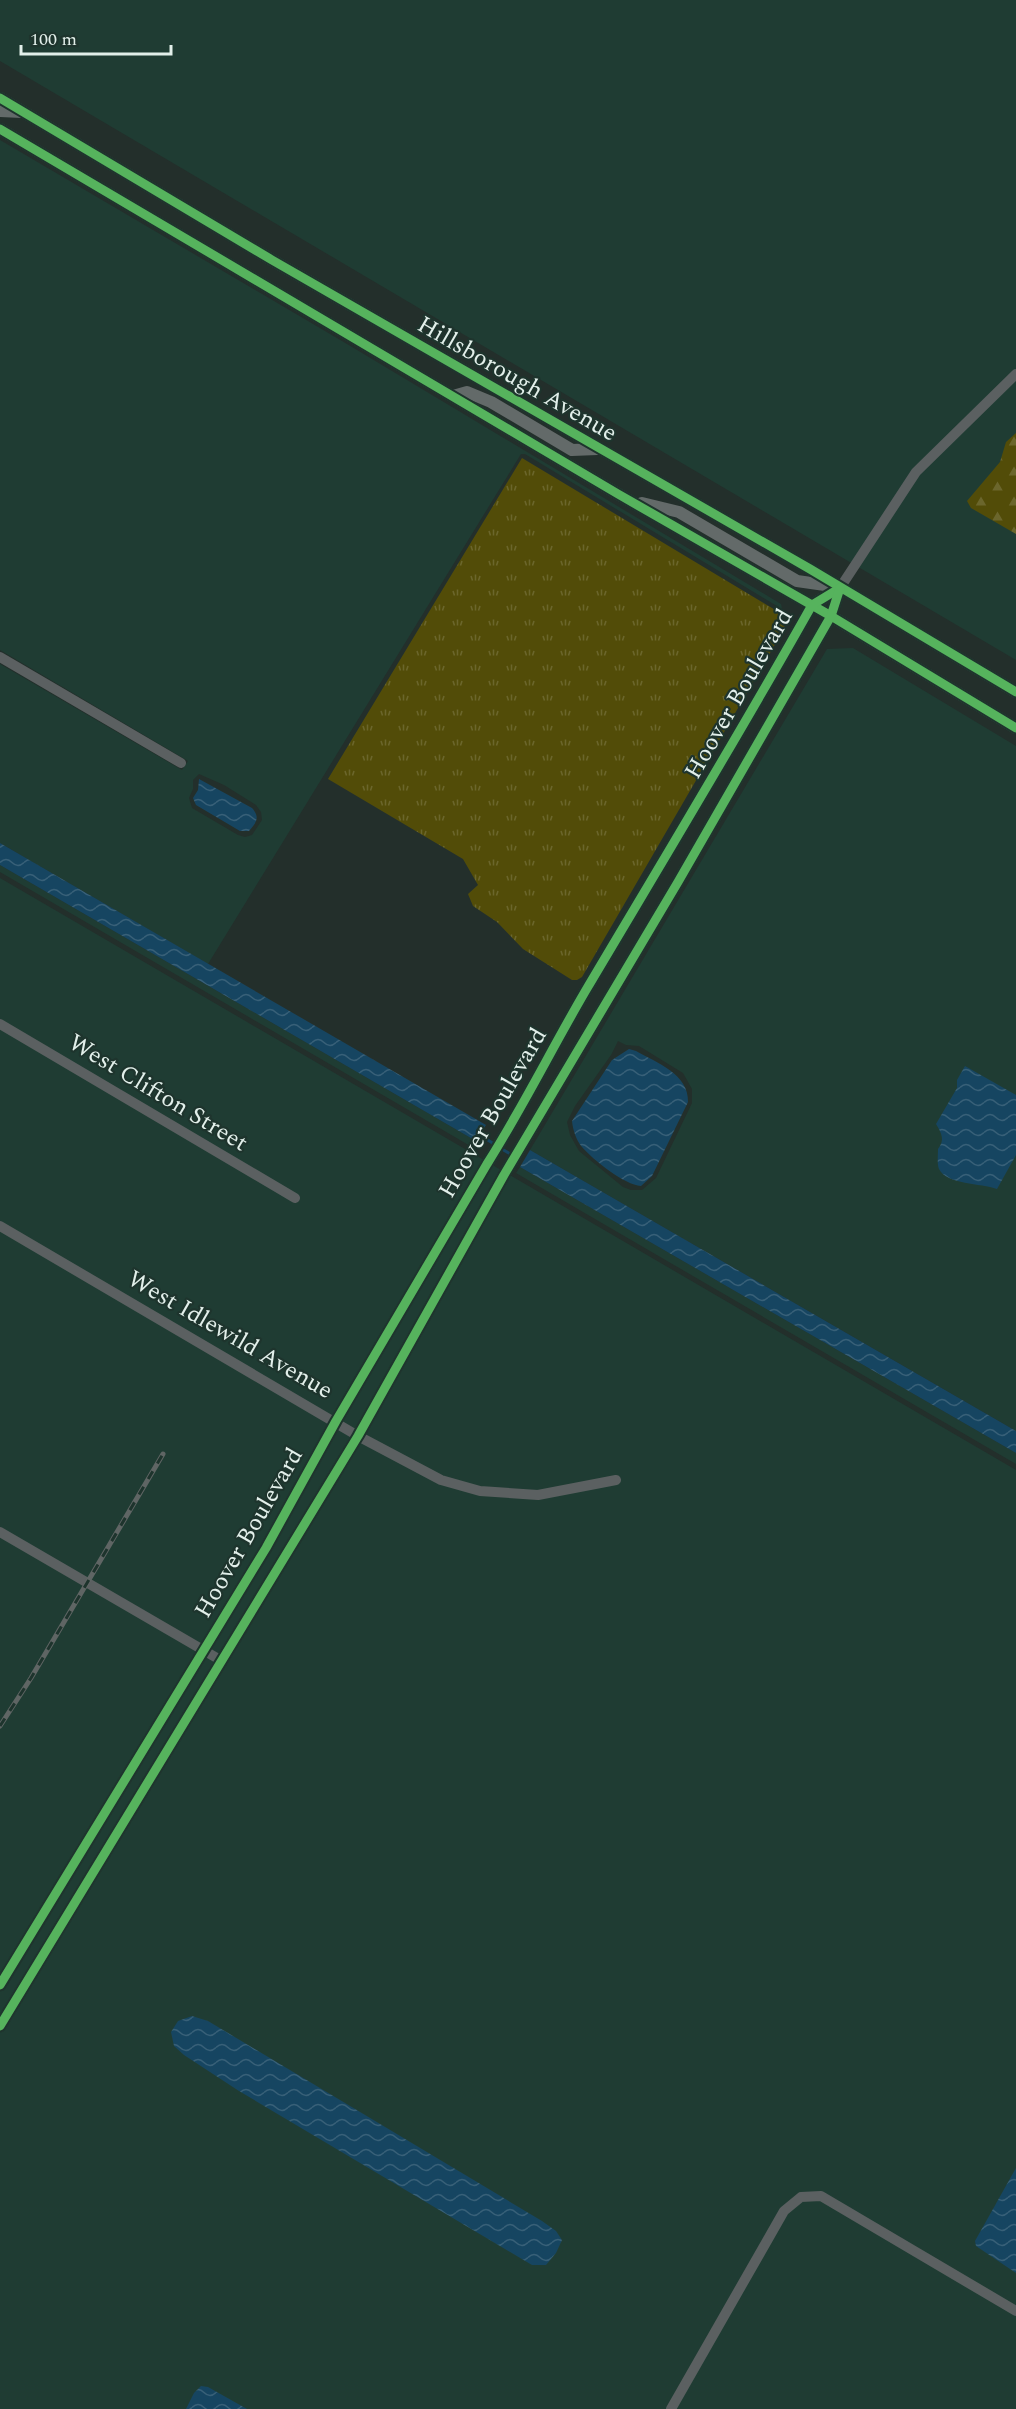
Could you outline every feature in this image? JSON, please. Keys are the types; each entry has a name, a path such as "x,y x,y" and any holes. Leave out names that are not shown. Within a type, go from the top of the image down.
{"main road":[{"name":"Hillsborough Avenue","path":"0,99 272,260 1016,692"},
{"path":"0,111 23,112"},
{"name":"Hillsborough Avenue","path":"0,129 629,500 831,616 1016,728"},
{"path":"453,396 467,392 490,402 572,450 599,449"},
{"path":"629,500 679,512 797,581 840,588"},
{"name":"Hoover Boulevard","path":"0,1985 266,1548 336,1421 512,1125 586,990 659,871 812,605 840,588"},
{"name":"Hoover Boulevard","path":"0,2026 358,1436 504,1175 528,1138 831,616 840,588"}],"street":[{"path":"840,588 916,472 1016,374"},
{"path":"0,657 181,763"},
{"name":"West Clifton Street","path":"0,1024 295,1198"},
{"name":"West Idlewild Avenue","path":"0,1226 336,1421 358,1436 441,1480 480,1491 538,1495 616,1480"},
{"path":"0,1532 222,1661"},
{"path":"671,2409 784,2211 801,2197 821,2196 1016,2311"}],"shaded area":[{"path":"0,0 1016,0 1016,660 0,61"},
{"path":"0,140 347,344 781,604 782,609 525,454 521,454 208,964 0,843 0,664 182,770 188,761 0,650","holes":["199,774 224,785 256,805 261,812 262,820 252,835 245,837 238,835 192,808 189,798 193,789 193,780"]},
{"path":"853,648 1016,746 1016,1431 530,1150 827,649","holes":["618,1041 626,1045 639,1046 683,1073 692,1089 692,1103 656,1178 642,1190 623,1187 579,1151 570,1135 567,1122"]},
{"path":"0,865 476,1141 472,1147 0,872"},
{"path":"0,878 1016,1470 1016,2409 0,2409"},
{"path":"520,1167 1016,1453 1016,1464 516,1173"}],"green space":[{"path":"1016,433 1016,534 971,508 967,501 1000,462 1006,442"},
{"path":"522,458 777,611 785,627 582,977 577,980 572,980 523,949 497,922 473,906 468,894 478,885 463,859 328,779"}],"water":[{"path":"199,779 252,808 256,819 249,831 240,831 196,805 193,798 198,790"},
{"path":"0,843 486,1125 476,1141 0,865"},
{"path":"629,1049 662,1065 678,1077 687,1092 688,1102 652,1176 641,1186 618,1177 587,1152 576,1138 572,1121 612,1060"},
{"path":"965,1066 1016,1095 1016,1155 997,1189 957,1181 943,1174 938,1167 938,1149 942,1137 936,1124 957,1088 957,1080"},
{"path":"530,1150 1016,1431 1016,1453 520,1167"},
{"path":"192,2016 208,2021 542,2221 556,2231 562,2240 556,2253 546,2265 532,2265 239,2091 174,2046 171,2032 178,2021"},
{"path":"1016,2168 1016,2273 976,2246 975,2241"},
{"path":"201,2386 208,2387 247,2409 186,2409 194,2393"}],"waterway":[{"path":"477,1133 494,1144"},
{"path":"500,1148 512,1155"}],"railway":[{"path":"0,1726 31,1678 163,1454"}],"cycle path":[{"path":"0,98 272,260 810,569 1016,692"},
{"path":"0,129 618,494 831,616 1016,728"},
{"path":"0,1985 266,1548 336,1421 812,605 840,588"},
{"path":"0,2026 358,1436 504,1175 678,882 831,616 840,588"}]}
